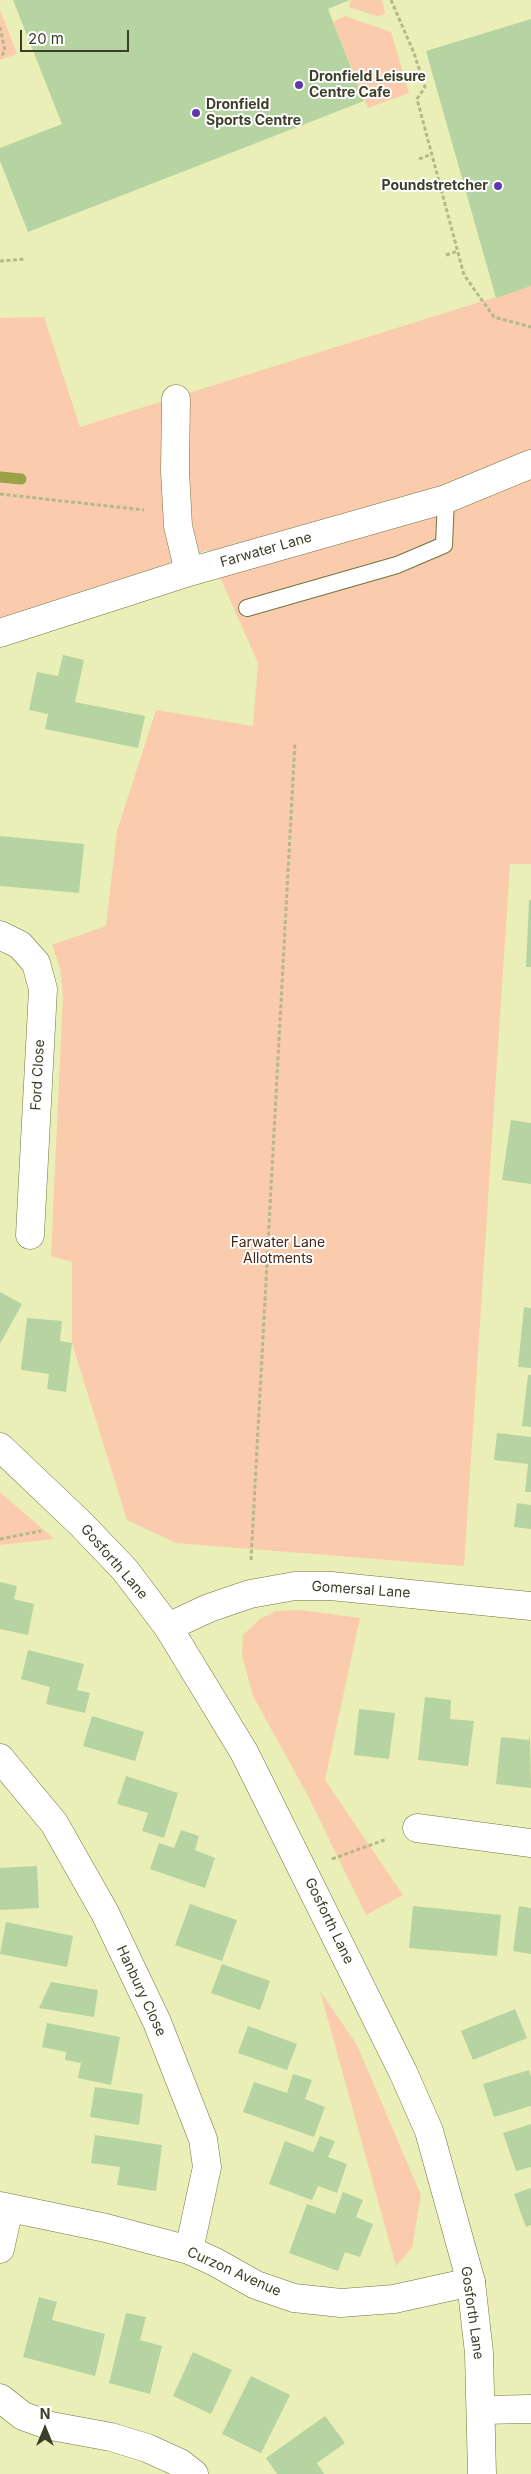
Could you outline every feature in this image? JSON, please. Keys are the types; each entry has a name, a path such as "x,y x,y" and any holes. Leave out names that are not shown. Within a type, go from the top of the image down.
{"street":[{"path":"176,399 175,471 178,526 189,572"},
{"name":"Farwater Lane","path":"0,634 189,572 446,499 531,464"},
{"name":"Ford Close","path":"0,935 20,945 36,963 43,989 30,1235"},
{"name":"Gosforth Lane","path":"0,1448 81,1524 125,1570 168,1627 244,1752 404,2072 429,2131 471,2282 479,2353 482,2410 482,2474"},
{"name":"Gomersal Lane","path":"168,1627 208,1608 250,1594 295,1586 331,1586 531,1606"},
{"name":"Hanbury Close","path":"0,1758 54,1823 106,1913 157,2022 204,2139 207,2167 189,2250"},
{"path":"416,1828 531,1843"},
{"path":"0,2249 4,2207"},
{"name":"Curzon Avenue","path":"4,2207 106,2228 189,2250 256,2285 294,2298 341,2304 394,2299 471,2282"},
{"path":"0,2398 24,2416 51,2426 111,2437 147,2448 180,2464 194,2474"},
{"path":"482,2410 531,2409"}],"lane":[{"path":"247,608 397,565 444,545 446,499"}],"path":[{"path":"391,0 414,53 424,87 417,99 464,275 494,317 531,327"},
{"path":"0,27 5,51 0,58"},
{"path":"419,159 432,154"},
{"path":"446,255 458,251"},
{"path":"0,261 26,259"},
{"path":"0,494 142,510 178,526"},
{"path":"250,1594 295,742"},
{"path":"303,1869 416,1828"}],"green space":[{"path":"351,0 382,0 384,15 377,16 349,7"},
{"path":"0,10 17,54 0,60"},
{"path":"345,16 391,32 409,93 368,108 333,22"},
{"name":"Farwater Lane Allotments","path":"531,286 531,864 510,864 464,1566 176,1543 127,1520 72,1343 72,1262 51,1256 63,995 60,968 52,945 106,926 117,831 156,710 253,726 258,663 208,550 0,620 0,318 44,317 80,427"},
{"path":"0,1492 54,1539 0,1545"},
{"path":"299,1610 360,1618 325,1780 403,1895 366,1915 307,1794 253,1696 242,1655 243,1635 260,1619 276,1611"},
{"path":"320,1991 357,2045 421,2195 412,2248 396,2266"}],"building":[{"name":"Dronfield Sports Centre","path":"13,0 350,0 328,9 364,101 28,232 0,161 0,148 62,124"},
{"name":"Poundstretcher","path":"531,19 531,286 496,298 426,51"},
{"path":"63,655 84,660 75,702 145,716 138,748 45,729 48,714 29,710 37,672 58,676"},
{"path":"0,836 84,844 79,893 0,886"},
{"path":"529,900 531,900 531,967 526,967"},
{"path":"511,1120 531,1123 531,1184 502,1180"},
{"path":"0,1292 22,1304 0,1344"},
{"path":"524,1307 531,1308 531,1368 518,1367"},
{"path":"27,1318 62,1321 60,1341 72,1343 66,1392 47,1389 49,1374 21,1370"},
{"path":"528,1375 531,1375 531,1427 522,1426"},
{"path":"497,1433 531,1437 531,1492 525,1492 528,1464 494,1460"},
{"path":"517,1503 531,1505 531,1529 514,1527"},
{"path":"0,1582 17,1586 14,1599 34,1604 28,1635 0,1629"},
{"path":"28,1650 84,1664 77,1690 90,1693 85,1713 46,1704 50,1687 21,1679"},
{"path":"425,1697 451,1700 450,1719 474,1721 468,1766 418,1760"},
{"path":"359,1709 395,1713 389,1759 354,1755"},
{"path":"92,1716 144,1732 135,1761 83,1746"},
{"path":"530,1734 531,1788 496,1784 501,1737 529,1740"},
{"path":"126,1776 178,1793 164,1838 142,1831 148,1813 117,1804"},
{"path":"181,1830 199,1836 195,1850 215,1858 205,1888 150,1869 159,1843 174,1848"},
{"path":"37,1866 39,1908 0,1910 0,1868"},
{"path":"190,1904 237,1920 222,1961 175,1945"},
{"path":"413,1906 501,1915 497,1956 409,1948"},
{"path":"519,1906 531,1908 531,1954 513,1951"},
{"path":"6,1922 73,1936 67,1967 0,1954"},
{"path":"222,1964 270,1981 260,2010 211,1993"},
{"path":"51,1982 98,1990 94,2017 39,2008"},
{"path":"515,2009 527,2038 473,2060 461,2031"},
{"path":"47,2023 120,2037 111,2085 78,2078 81,2063 65,2060 66,2052 42,2047"},
{"path":"248,2026 297,2044 287,2070 238,2053"},
{"path":"529,2070 531,2077 531,2106 494,2117 483,2084"},
{"path":"293,2074 312,2080 305,2099 325,2107 314,2137 243,2112 254,2082 287,2093"},
{"path":"95,2087 143,2094 139,2125 90,2117"},
{"path":"531,2124 531,2167 516,2171 503,2133"},
{"path":"95,2135 162,2145 156,2191 117,2185 120,2167 91,2163"},
{"path":"320,2136 335,2141 328,2157 347,2164 337,2193 318,2186 312,2200 269,2184 285,2141 313,2152"},
{"path":"531,2188 531,2225 526,2227 514,2194"},
{"path":"343,2192 363,2200 356,2217 373,2224 360,2257 345,2252 338,2271 289,2253 307,2204 335,2214"},
{"path":"39,2297 57,2302 52,2320 105,2334 95,2376 23,2357"},
{"path":"126,2313 146,2317 140,2340 162,2346 150,2394 109,2383"},
{"path":"193,2352 232,2370 211,2414 173,2396"},
{"path":"251,2376 290,2395 261,2453 222,2434"},
{"path":"325,2416 345,2443 317,2463 324,2474 277,2474 266,2458"}],"waterway":[{"path":"0,477 21,479"}],"place":[{"name":"Dronfield Leisure Centre Cafe","path":"299,85"},
{"name":"Dronfield Sports Centre","path":"196,113"},
{"name":"Poundstretcher","path":"498,186"}]}
